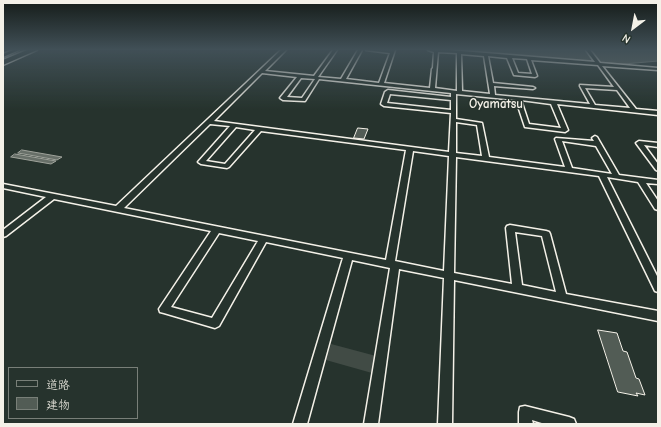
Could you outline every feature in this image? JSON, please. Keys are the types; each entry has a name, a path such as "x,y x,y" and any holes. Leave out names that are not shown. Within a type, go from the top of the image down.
{"street":[{"path":"300,76 283,98 302,100 322,70"},
{"path":"343,80 349,70"},
{"path":"381,84 386,70"},
{"path":"432,90 434,70"},
{"path":"445,424 453,154 453,99 457,92 458,70"},
{"path":"489,70 493,96"},
{"path":"514,70 516,74 535,76 533,70"},
{"path":"603,70 635,111"},
{"path":"118,209 261,72 658,113"},
{"path":"530,78 539,101"},
{"path":"491,84 533,88"},
{"path":"594,107 582,86 617,89"},
{"path":"453,99 388,92 384,104 453,112"},
{"path":"518,99 527,126 565,130 553,102"},
{"path":"453,120 480,124 486,159"},
{"path":"210,122 658,182"},
{"path":"235,125 202,162 227,166 260,129"},
{"path":"595,138 617,177"},
{"path":"569,170 558,139 599,144"},
{"path":"658,145 639,143 658,169"},
{"path":"371,424 410,148"},
{"path":"602,175 658,288"},
{"path":"641,180 658,207"},
{"path":"3,186 348,256 449,274 658,316"},
{"path":"3,234 53,196"},
{"path":"517,288 510,228 546,234 562,297"},
{"path":"217,229 164,309 214,323 264,238"},
{"path":"300,424 348,256"},
{"path":"526,424 524,412 569,424"}],"shaded area":[{"path":"22,150 62,157 57,160 18,153"},
{"path":"15,154 56,161 51,164 11,157"},
{"path":"331,344 376,356 372,373 326,360"}],"building":[{"path":"358,128 368,129 364,139 354,138"},
{"path":"598,330 617,333 623,351 627,352 636,378 639,379 645,395 636,393 638,396 618,392"}],"district":[{"name":"Oyamatsu","path":"496,104"}]}
